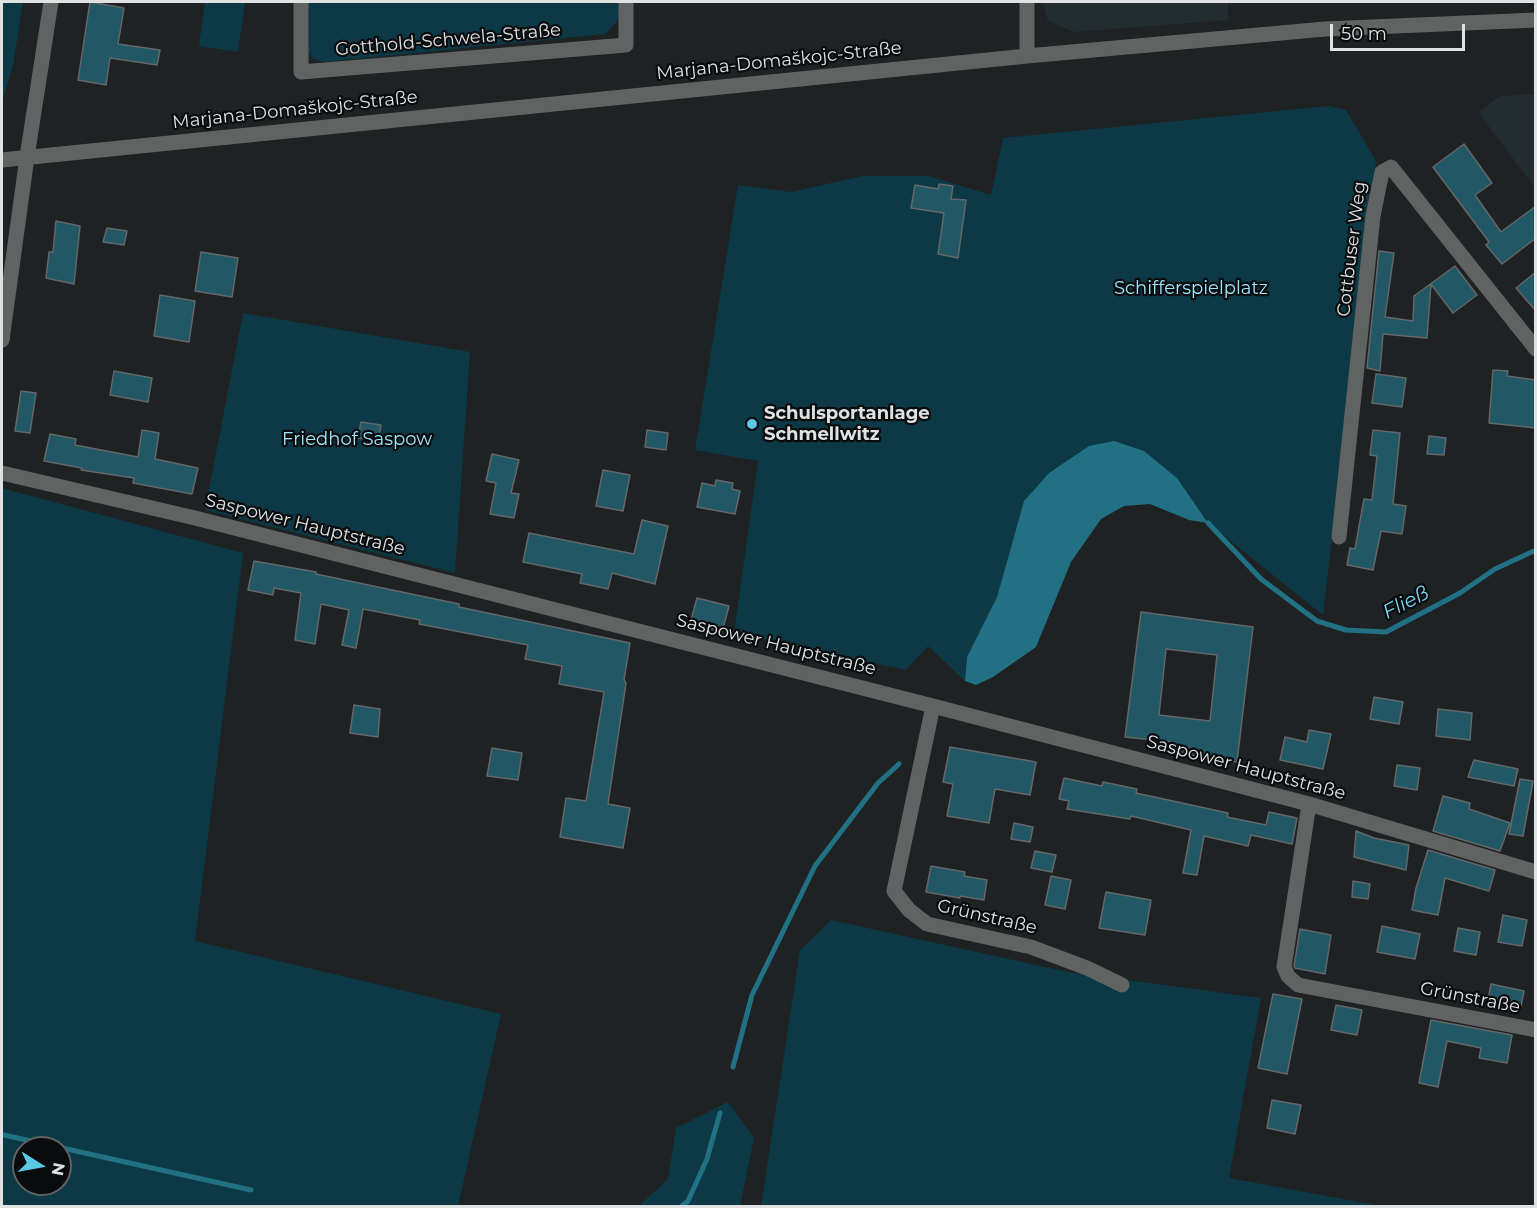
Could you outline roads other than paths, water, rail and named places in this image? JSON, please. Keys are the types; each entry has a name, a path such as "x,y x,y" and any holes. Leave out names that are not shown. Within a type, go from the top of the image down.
{"street":[{"path":"2,340 51,2"},
{"name":"Gotthold-Schwela-Straße","path":"301,2 301,72 626,45 626,2"},
{"path":"1027,2 1027,56"},
{"name":"Marjana-Domaškojc-Straße","path":"2,160 1027,56 1325,29 1536,20"},
{"name":"Cottbuser Weg","path":"1339,537 1373,216 1382,172 1391,167 1536,349"},
{"name":"Saspower Hauptstraße","path":"2,473 216,523 933,706 1309,804 1536,872"},
{"name":"Grünstraße","path":"933,706 894,891 909,910 927,924 1031,947 1087,968 1122,985"},
{"name":"Grünstraße","path":"1309,804 1284,967 1288,976 1298,986 1536,1030"}],"waterway":[{"name":"Fließ","path":"1208,523 1261,579 1317,621 1346,630 1386,632 1460,593 1495,569 1536,550"},
{"path":"733,1067 752,995 815,866 878,783 899,764"},
{"path":"682,1206 688,1201 707,1159 720,1113"},
{"path":"4,1135 251,1190"}],"place":[{"name":"Schulsportanlage Schmellwitz","path":"752,424"}],"park label":[{"name":"Schifferspielplatz","path":"1191,289"},
{"name":"Friedhof Saspow","path":"357,440"}]}
